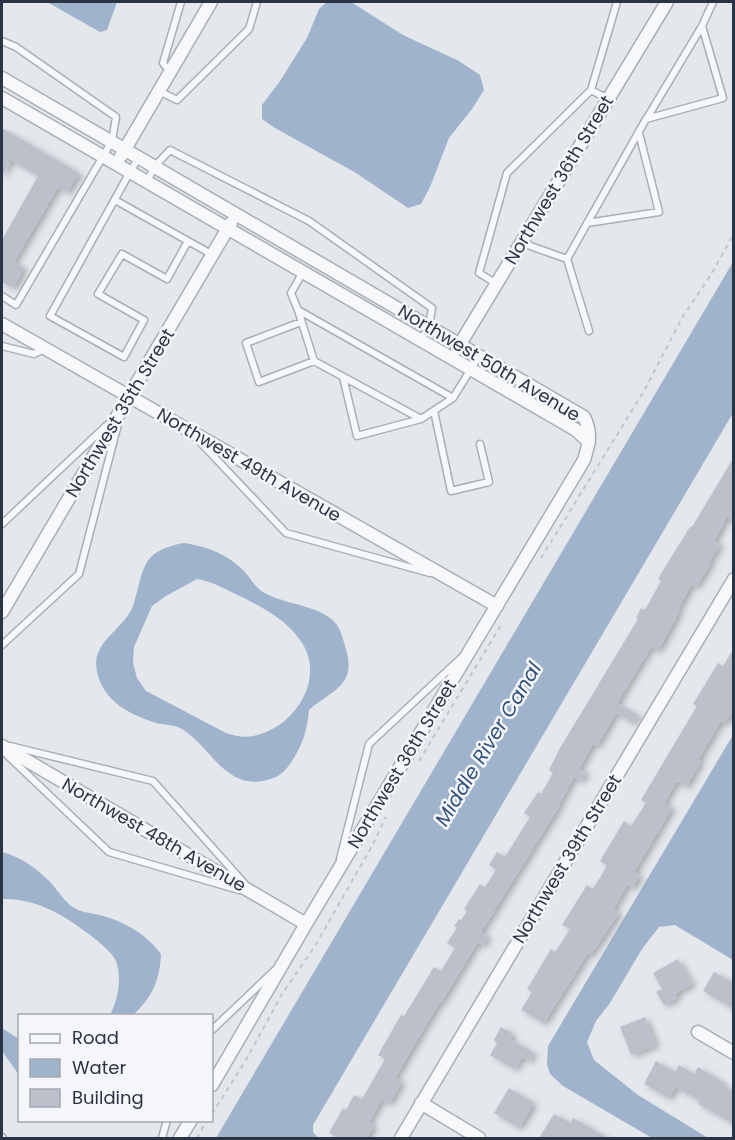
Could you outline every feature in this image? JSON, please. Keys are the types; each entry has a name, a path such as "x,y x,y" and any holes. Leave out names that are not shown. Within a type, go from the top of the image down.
{"street":[{"path":"116,164 211,2"},
{"name":"Northwest 36th Street","path":"452,358 667,2"},
{"name":"Northwest 50th Avenue","path":"2,78 585,417 590,427 589,442"},
{"name":"Northwest 50th Avenue","path":"2,98 472,369 576,430 589,442"},
{"name":"Northwest 35th Street","path":"2,612 237,214"},
{"name":"Northwest 49th Avenue","path":"2,324 497,606"},
{"name":"Northwest 36th Street","path":"213,1083 337,871 584,460 589,442"},
{"name":"Northwest 39th Street","path":"401,1138 734,579"},
{"name":"Northwest 48th Avenue","path":"2,746 306,924"},
{"path":"698,1032 734,1053"},
{"path":"422,1103 479,1138"},
{"path":"180,1138 189,1122"}],"lane":[{"path":"170,72 163,63 181,2"},
{"path":"159,92 177,100 249,29 257,2"},
{"path":"497,284 479,273 507,173 591,90 617,2"},
{"path":"589,331 567,259 646,118 702,26 713,2"},
{"path":"646,118 723,98 702,26"},
{"path":"2,40 16,47 116,117 112,141 16,305 2,296"},
{"path":"591,90 608,99"},
{"path":"587,223 659,212 639,132"},
{"path":"147,182 155,166 170,150 309,221 432,308 429,326 421,340"},
{"path":"139,157 50,316 124,357 144,320 98,294 122,254 167,279 188,241"},
{"path":"115,200 213,255"},
{"path":"521,243 567,259"},
{"path":"303,272 291,293 314,361 421,419"},
{"path":"298,310 453,398"},
{"path":"301,322 246,343 260,382 314,361"},
{"path":"2,346 34,354 45,349"},
{"path":"343,377 357,436 421,419 434,411 453,398 480,356"},
{"path":"434,411 451,491 489,482 480,444"},
{"path":"2,524 121,412"},
{"path":"2,645 79,574 121,412"},
{"path":"192,432 286,533 446,577"},
{"path":"337,871 369,744 472,647"},
{"path":"2,746 109,852 254,894"},
{"path":"2,746 153,781 254,894"},
{"path":"213,1029 284,961"},
{"path":"162,1138 166,1122"}],"path":[{"path":"537,564 644,391 681,318 712,273 734,233"},
{"path":"415,768 502,623"},
{"path":"213,1112 246,1060 282,994 315,946 372,846 386,816"},
{"path":"197,1138 206,1122"}],"water":[{"path":"47,2 117,2 107,30 100,32"},
{"path":"327,2 351,2 403,35 459,61 480,75 484,90 449,138 421,204 408,208 356,173 262,119 262,105 307,38 319,9"},
{"name":"Middle River Canal","path":"733,262 733,413 313,1125 313,1132 318,1138 216,1138"},
{"path":"184,543 217,552 239,566 263,592 322,613 331,618 340,630 348,660 346,677 340,686 309,710 300,748 287,768 275,777 253,782 240,779 220,765 182,729 156,723 127,711 112,699 100,682 96,661 99,652 130,612 147,562 152,556 170,546","holes":["197,579 269,612 285,623 304,646 309,660 310,675 307,689 292,714 267,732 246,737 226,733 146,691 137,678 133,663 134,647 152,606"]},
{"path":"733,735 733,960 675,925 659,927 642,949 610,1003 596,1021 587,1042 594,1060 638,1095 708,1138 652,1138 563,1086 550,1074 547,1064 548,1046"},
{"path":"2,852 22,860 35,869 73,907 126,925 148,940 161,954 157,980 150,995 134,1014 110,1014 119,982 116,961 111,954 90,935 49,909 26,901 2,899"},
{"path":"2,1028 18,1038 18,1074 2,1051"}],"building":[{"path":"2,128 79,173 67,193 58,187 14,262 24,268 13,288 2,282 2,240 38,176 11,160 2,177"},
{"path":"734,457 734,520 727,517 714,541 720,545 709,562 711,563 696,587 692,584 658,651 651,647 617,703 638,715 633,723 616,713 597,746 593,744 579,769 586,773 581,781 574,777 560,805 481,932 488,937 483,945 478,942 440,1002 395,1078 402,1082 389,1104 382,1099 369,1122 374,1125 367,1138 338,1138 329,1133 343,1108 346,1110 354,1095 362,1099 385,1059 378,1055 401,1015 404,1016 434,967 441,971 455,948 447,943 457,928 454,926 467,911 464,909 480,884 485,887 496,870 489,865 497,852 505,857 530,817 524,813 538,792 541,794 553,773 549,770 560,748 638,619 636,618 641,608 645,610 661,581 658,579"},
{"path":"734,648 734,709 725,723 721,721 698,760 701,761 686,787 677,781 664,803 672,808 634,872 640,875 632,888 627,885 613,910 619,913 591,954 588,953 544,1023 521,1010 532,992 527,989 551,949 555,952 570,929 562,925 587,885 593,889 607,866 600,861 624,821 631,826 646,803 641,800 697,706 693,704 718,663 723,666"},
{"path":"678,959 692,984 675,994 677,998 664,1005 656,992 662,989 653,973"},
{"path":"714,972 734,983 734,1009 703,991"},
{"path":"645,1017 656,1045 631,1055 620,1027"},
{"path":"501,1027 513,1034 510,1039 534,1053 529,1061 522,1057 515,1069 490,1055 497,1043 494,1040"},
{"path":"656,1061 675,1072 679,1065 694,1074 698,1067 723,1082 721,1084 734,1091 734,1124 698,1104 700,1101 676,1087 669,1098 644,1084"},
{"path":"509,1088 534,1103 519,1128 494,1113"},
{"path":"554,1114 571,1123 573,1118 608,1138 539,1138"}]}
